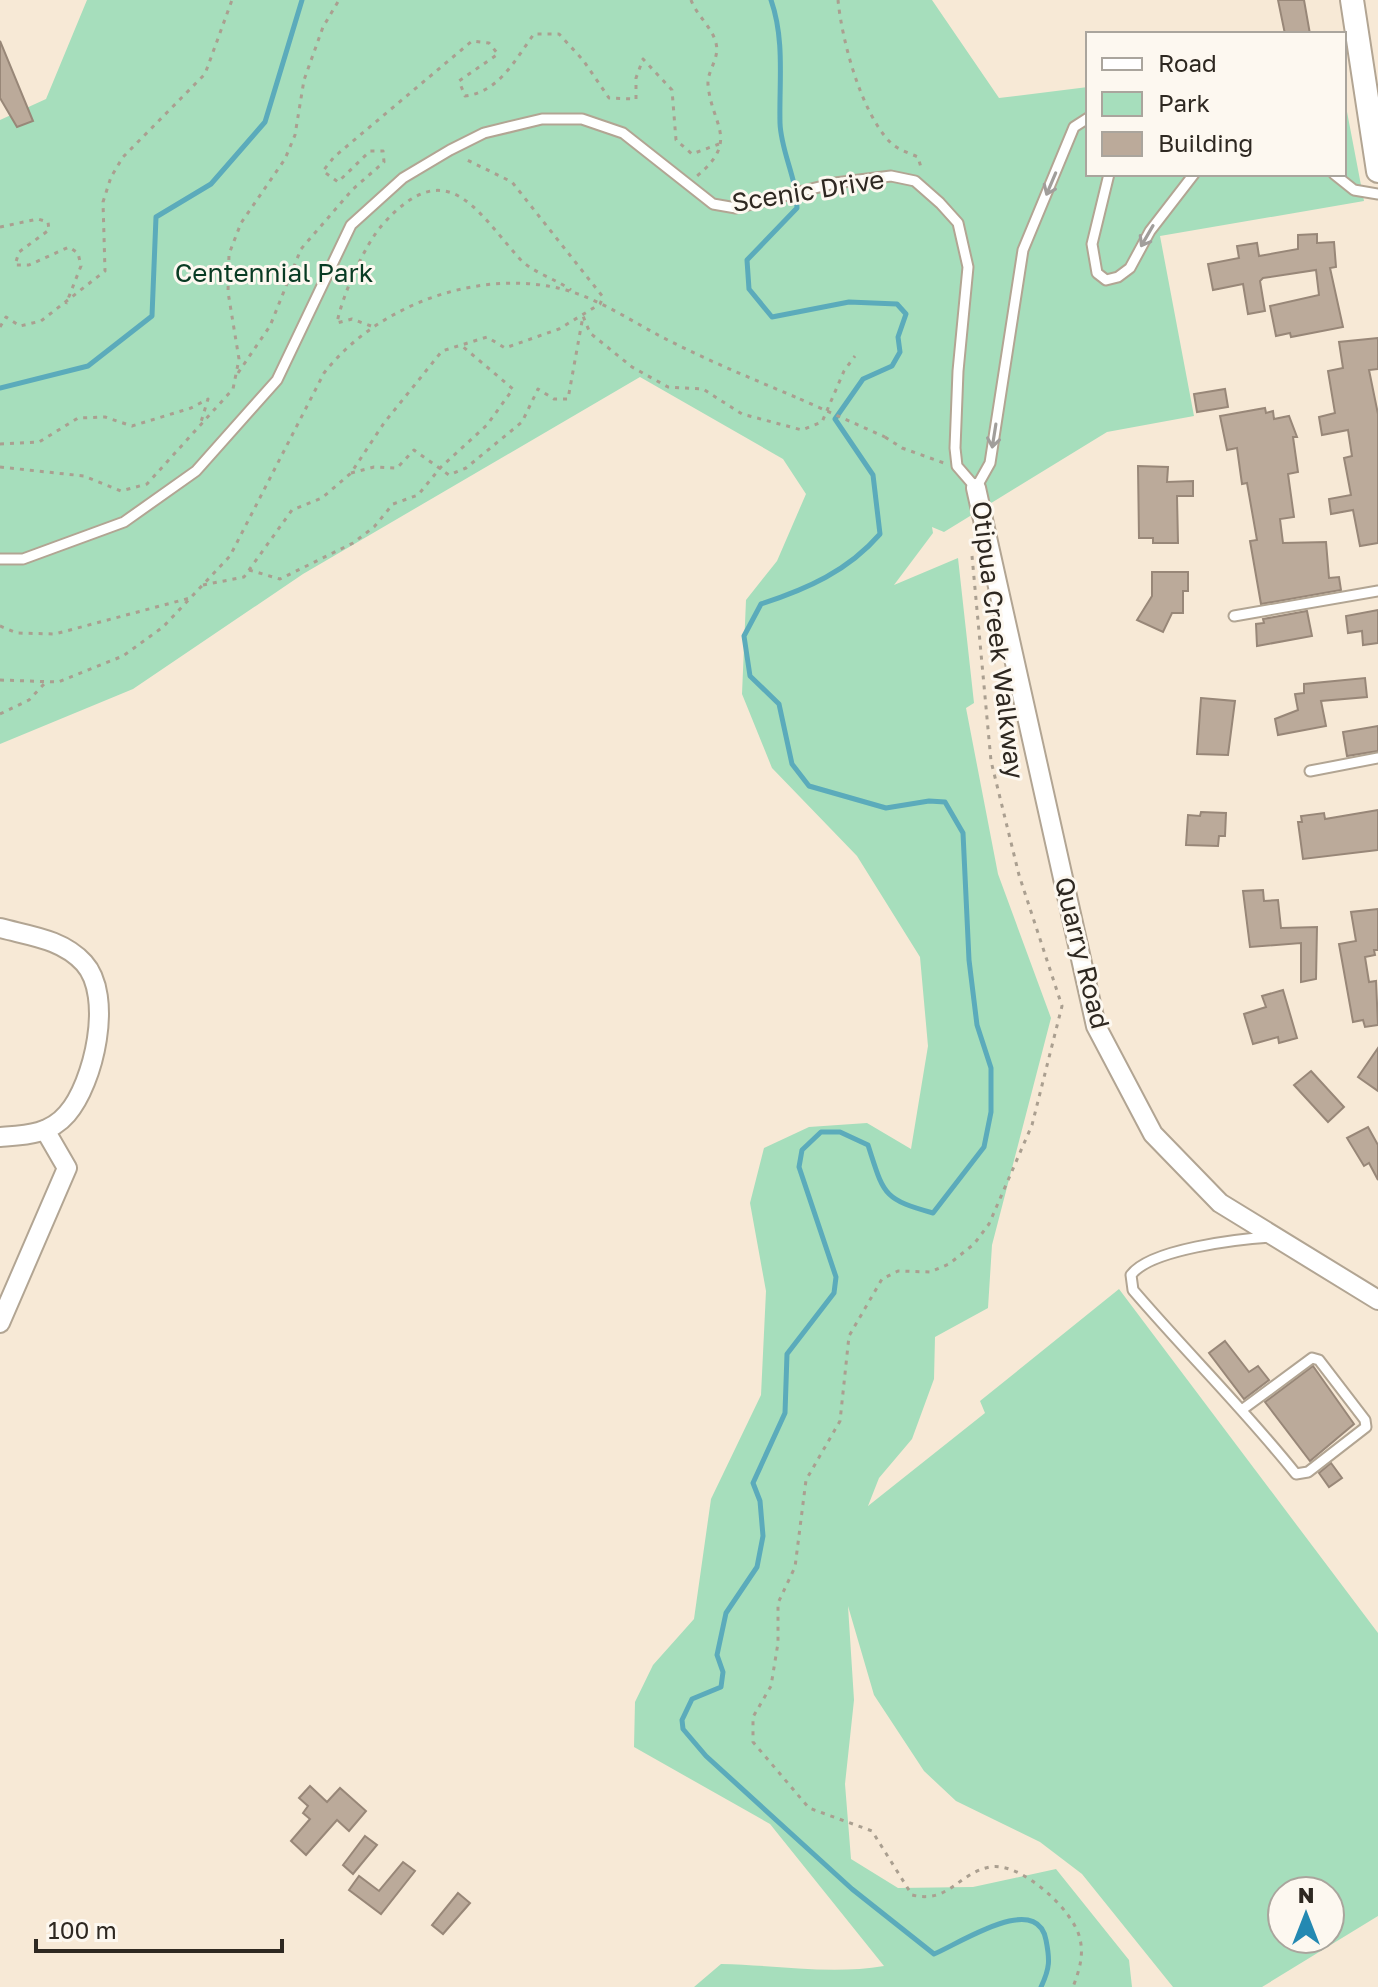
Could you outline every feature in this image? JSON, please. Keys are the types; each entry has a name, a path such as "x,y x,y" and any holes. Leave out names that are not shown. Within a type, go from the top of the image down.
{"street":[{"path":"1352,0 1378,171"},
{"name":"Quarry Road","path":"976,488 1096,1026 1153,1134 1220,1203 1378,1300"},
{"path":"0,928 62,944 86,965 98,992 100,1022 82,1088 67,1115 38,1135 0,1137"},
{"path":"0,1323 67,1168 45,1130"}],"lane":[{"name":"Scenic Drive","path":"0,559 23,559 124,522 196,471 277,380 351,225 403,178 450,150 484,133 542,119 582,119 623,133 713,204 736,208 774,201 835,183 891,176 915,181 958,223 968,267 958,371 957,466"},
{"path":"957,466 976,488 990,463 1023,250 1074,127 1086,119"},
{"path":"1109,176 1092,244 1097,273 1106,280 1118,277 1130,268 1150,231 1192,176"},
{"path":"1336,176 1354,190 1378,194"},
{"path":"1234,616 1378,591"},
{"path":"1310,771 1378,758"},
{"path":"1243,1409 1312,1358 1319,1360 1365,1420 1366,1427 1308,1472 1296,1474 1243,1409 1219,1390 1133,1290 1131,1275 1144,1264 1198,1248 1274,1237"}],"path":[{"path":"0,327 6,317 20,326 41,321 105,271 101,229 103,202 111,177 123,157 205,74 232,0"},
{"path":"0,467 84,476 121,491 131,491 147,484 233,389 239,359 228,292 229,254 241,223 285,159 295,135 304,80 323,27 339,0"},
{"path":"686,185 706,168 717,152 722,129 708,83 717,56 717,45 691,0"},
{"path":"838,0 857,83 891,144 918,157 923,170 915,181"},
{"path":"203,585 244,577 292,510 322,498 351,473 384,423 442,351 487,337 505,348 559,329 600,304 603,297 512,182 450,150"},
{"path":"372,327 352,319 337,323 340,308 376,231 402,203 422,190 435,187 460,198 486,218 520,259 574,293 712,362 885,437 925,458 957,466"},
{"path":"0,227 38,219 48,222 49,230 19,252 15,265 29,265 69,247 78,253 81,266 66,304"},
{"path":"0,680 46,683 81,674 123,656 163,627 230,556 257,510 324,373 342,350 372,327 418,303 474,287 530,284 574,293"},
{"path":"583,316 590,333 632,367 668,387 703,389 742,414 802,430 822,422 844,371 855,356"},
{"path":"351,473 374,467 397,468 414,450 449,475 466,468 522,422 538,389 554,399 568,399 583,316"},
{"path":"249,570 280,579 353,543 393,504 418,495 441,467 487,425 513,389 461,345"},
{"path":"0,444 39,442 78,418 105,417 132,426 191,408 208,399 199,426"},
{"name":"Otipua Creek Walkway","path":"971,548 991,761 1019,875 1062,1006 1032,1125 989,1224 974,1244 949,1264 930,1272 898,1271 882,1279 849,1336 840,1421 806,1480 795,1567 778,1603 778,1643 771,1686 753,1717 751,1731 753,1742 809,1808 872,1831 912,1895 938,1897 976,1872 999,1866 1009,1868 1043,1890 1071,1915 1080,1939 1081,1964 1073,1987"},
{"path":"0,626 17,633 55,634 191,597"},
{"path":"0,714 29,700 46,683"}],"green space":[{"name":"Centennial Park","path":"87,0 932,0 999,98 1086,87 1086,176 1346,176 1346,106 1364,201 1160,236 1194,416 1107,432 944,532 932,527 933,533 894,585 958,558 974,703 966,708 998,874 1051,1018 992,1245 988,1308 935,1337 934,1379 912,1439 879,1478 868,1506 985,1413 980,1401 1119,1289 1378,1633 1378,1916 1346,1936 1346,1875 1266,1875 1266,1955 1314,1955 1262,1987 1173,1987 1082,1874 1040,1842 956,1801 924,1771 874,1695 848,1606 854,1700 845,1784 851,1859 898,1888 973,1887 1056,1869 1129,1960 1132,1987 694,1987 721,1964 824,1970 884,1966 770,1824 634,1747 635,1702 653,1665 694,1619 711,1499 761,1395 766,1291 750,1203 764,1148 809,1127 867,1123 911,1149 928,1046 920,957 857,856 772,768 742,694 746,600 777,561 806,494 783,459 640,377 303,574 133,689 0,744 0,120 46,99"}],"building":[{"path":"1278,0 1304,0 1310,32 1285,32"},
{"path":"0,41 33,121 17,127 0,98"},
{"path":"1317,234 1317,243 1334,242 1336,267 1330,268 1343,327 1291,337 1290,333 1276,336 1270,306 1319,295 1316,270 1263,278 1260,281 1265,311 1248,314 1243,284 1213,290 1208,264 1239,258 1237,246 1257,243 1259,256 1298,249 1298,235"},
{"path":"1378,338 1378,369 1369,370 1378,414 1378,543 1360,546 1353,510 1331,514 1329,499 1351,495 1344,458 1352,456 1348,430 1322,435 1319,417 1335,413 1328,371 1343,368 1339,342"},
{"path":"1225,389 1228,407 1197,412 1194,394"},
{"path":"1265,408 1266,413 1273,411 1274,419 1289,416 1297,437 1293,437 1298,472 1288,474 1294,517 1280,519 1283,543 1326,542 1329,578 1339,577 1341,590 1261,604 1250,541 1257,540 1247,483 1242,484 1237,448 1227,450 1220,416"},
{"path":"1138,466 1168,467 1167,482 1193,481 1193,496 1177,496 1178,543 1153,543 1153,538 1139,538"},
{"path":"1152,572 1188,572 1188,591 1183,591 1183,613 1172,613 1163,632 1137,620 1152,596"},
{"path":"1378,610 1378,643 1363,645 1362,631 1348,633 1346,616"},
{"path":"1307,611 1312,636 1257,646 1256,624 1264,623 1263,619"},
{"path":"1365,678 1367,697 1321,701 1326,726 1278,735 1275,719 1298,710 1295,694 1304,693 1304,684"},
{"path":"1201,698 1235,701 1228,755 1197,754"},
{"path":"1378,726 1378,751 1347,756 1343,732"},
{"path":"1378,810 1378,850 1303,859 1298,822 1302,822 1301,816 1324,813 1325,819"},
{"path":"1201,812 1226,813 1225,836 1219,836 1218,846 1186,845 1188,815 1200,816"},
{"path":"1263,890 1264,901 1278,900 1281,928 1317,927 1316,979 1301,982 1301,943 1250,947 1243,891"},
{"path":"1378,909 1378,950 1374,950 1375,955 1365,957 1369,982 1376,981 1378,1025 1365,1027 1363,1020 1353,1022 1339,944 1356,941 1351,912"},
{"path":"1283,990 1297,1038 1279,1043 1278,1037 1253,1044 1244,1014 1266,1007 1262,996"},
{"path":"1378,1048 1378,1091 1358,1077"},
{"path":"1311,1071 1344,1107 1328,1122 1294,1085"},
{"path":"1368,1127 1378,1145 1378,1180 1369,1163 1364,1166 1347,1138"},
{"path":"1225,1341 1249,1372 1258,1366 1269,1380 1244,1399 1209,1353"},
{"path":"1313,1366 1354,1424 1310,1461 1265,1402"},
{"path":"1331,1463 1342,1478 1329,1487 1319,1473"},
{"path":"310,1786 327,1802 340,1788 366,1811 349,1831 337,1820 306,1855 291,1841 310,1819 303,1813 308,1806 299,1798"},
{"path":"365,1836 377,1845 353,1874 343,1865"},
{"path":"403,1862 415,1871 381,1914 349,1890 359,1876 379,1891"},
{"path":"458,1893 470,1903 443,1934 432,1925"}],"waterway":[{"path":"0,388 88,366 152,316 156,217 211,184 265,122 302,0"},
{"path":"771,0 780,46 781,134 797,208 747,260 749,289 772,317 849,302 897,304 906,314 898,337 900,352 892,366 863,379 835,419 873,475 880,534 868,547 826,577 761,604 744,636 750,676 779,704 792,764 809,786 886,808 929,801 945,802 963,833 969,960 977,1025 991,1068 991,1112 984,1147 933,1213 904,1203 887,1192 868,1145 840,1132 821,1132 802,1150 799,1167 836,1277 834,1293 787,1354 785,1413 753,1483 760,1501 763,1536 757,1567 726,1613 717,1655 723,1672 721,1687 692,1699 682,1720 683,1729 706,1756 852,1889 934,1954 978,1932 1013,1920 1028,1920 1040,1926 1049,1959 1041,1987"}]}
